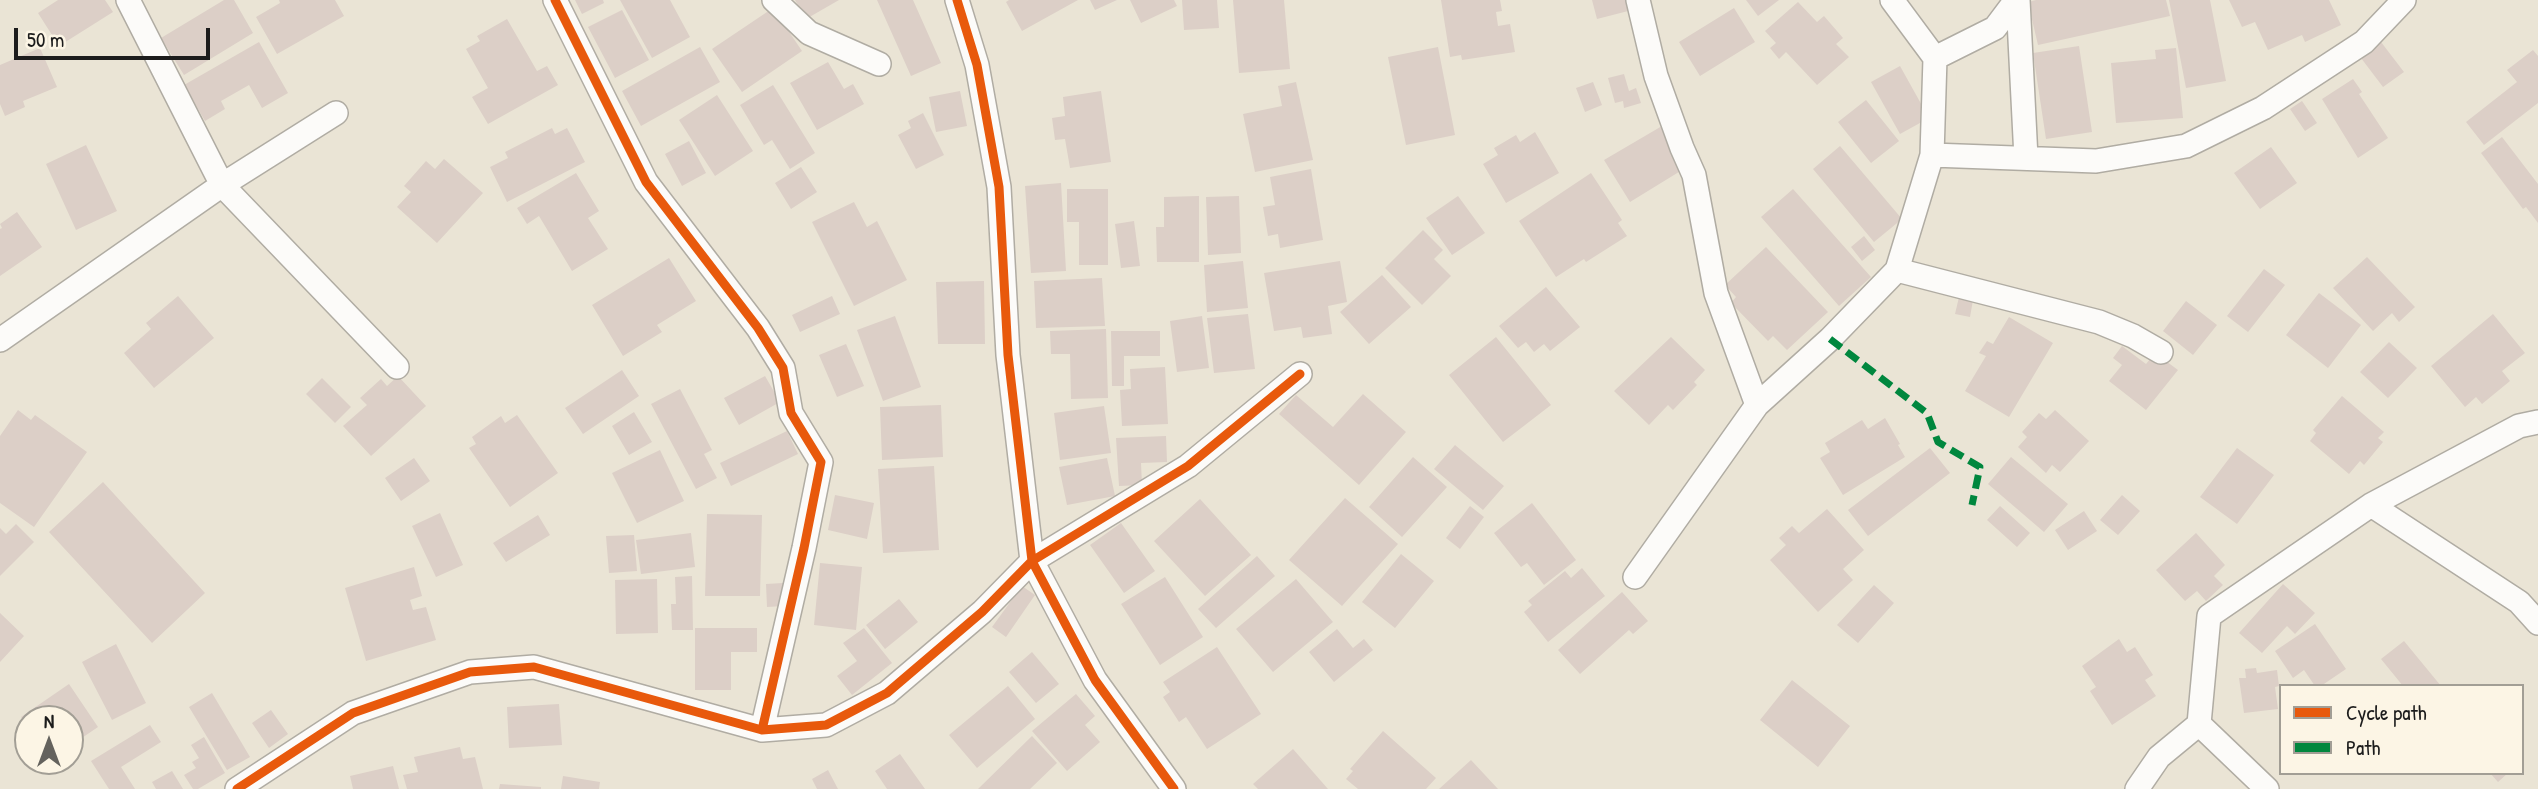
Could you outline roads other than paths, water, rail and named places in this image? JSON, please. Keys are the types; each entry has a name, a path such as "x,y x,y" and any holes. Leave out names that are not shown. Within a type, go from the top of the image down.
{"street":[{"path":"128,0 222,185 397,367"},
{"path":"555,0 646,182 758,328 783,368 791,413 821,462 762,730"},
{"path":"774,0 809,33 879,64"},
{"path":"957,0 977,65 999,187 1008,355 1032,561 1096,680 1174,789"},
{"path":"1637,0 1656,76 1694,175 1716,293 1756,405"},
{"path":"1635,577 1756,405 1830,339 1897,270 1932,155 1935,58 1892,0"},
{"path":"1935,58 1996,28 2017,0"},
{"path":"2017,0 2026,158"},
{"path":"1932,155 2096,161 2186,146 2263,108 2364,42 2404,0"},
{"path":"0,340 222,185 335,113"},
{"path":"1897,270 2099,322 2133,336 2161,352"},
{"path":"237,789 353,713 470,672 534,667 762,730 826,725 887,693 982,612 1032,561 1188,466 1300,374"},
{"path":"2137,789 2159,757 2199,724 2209,616 2371,505 2519,426 2538,422"},
{"path":"2371,505 2519,602 2538,623"},
{"path":"2199,724 2267,789"}]}
